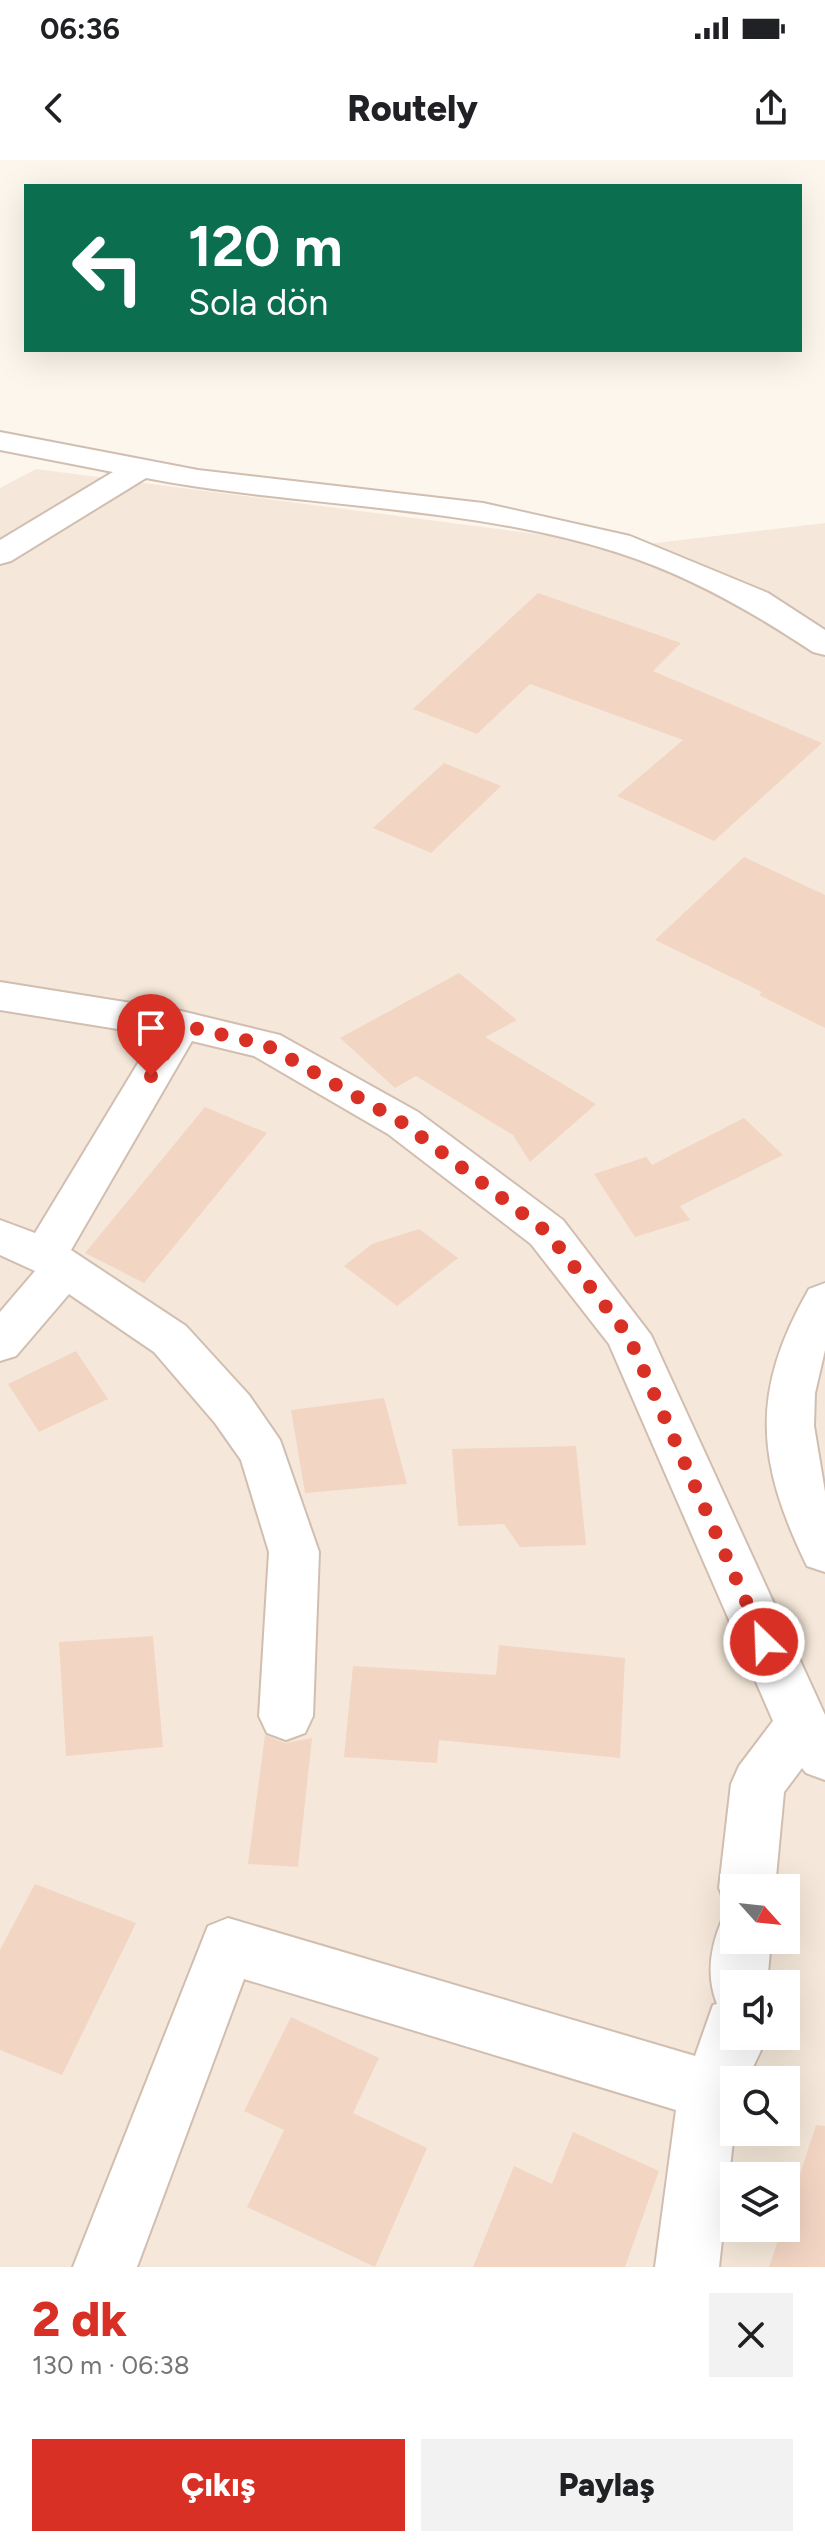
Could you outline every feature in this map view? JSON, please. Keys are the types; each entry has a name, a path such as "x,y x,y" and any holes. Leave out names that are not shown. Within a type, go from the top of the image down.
{"street":[{"path":"0,441 198,479 483,512 630,546 756,600 825,645"},
{"path":"0,554 141,468"},
{"path":"0,996 181,1025 266,1045 403,1123 547,1232 628,1335 813,1740 758,1784 748,1874"},
{"path":"0,1343 55,1262 181,1025"},
{"path":"0,1237 55,1262 170,1339 232,1409 263,1454 294,1552 286,1716"},
{"path":"825,1301 804,1341 793,1381 789,1424 800,1493 812,1528 825,1551"},
{"path":"105,2267 228,1946 709,2090"},
{"path":"687,2267 709,2090 731,2050"}],"shaded area":[{"path":"36,469 630,546 825,523 825,2267 0,2267 0,488"}],"building":[{"path":"538,593 681,643 653,671 822,743 714,841 617,796 683,740 530,684 477,734 413,709"},
{"path":"444,763 501,786 431,853 373,828"},
{"path":"744,857 825,895 825,1028 759,995 762,992 655,940"},
{"path":"459,973 517,1020 485,1037 596,1104 530,1162 513,1135 416,1076 395,1088 340,1038"},
{"path":"205,1107 267,1133 144,1283 85,1253"},
{"path":"744,1118 783,1155 680,1206 690,1220 635,1237 594,1174 646,1157 652,1165"},
{"path":"419,1229 458,1258 397,1306 344,1266 372,1244"},
{"path":"76,1351 108,1399 39,1432 8,1384"},
{"path":"384,1398 407,1484 305,1493 291,1410"},
{"path":"576,1446 586,1545 520,1547 504,1524 458,1526 452,1449"},
{"path":"153,1636 163,1747 66,1756 59,1642"},
{"path":"499,1645 625,1658 620,1758 439,1740 437,1763 344,1757 353,1666 496,1675"},
{"path":"265,1735 285,1743 312,1738 298,1867 248,1864"},
{"path":"35,1884 136,1923 62,2075 0,2050 0,1950"},
{"path":"291,2017 379,2058 353,2113 427,2148 375,2267 247,2207 284,2130 244,2111"},
{"path":"816,2125 825,2126 825,2267 769,2267 777,2242 800,2242 800,2174"},
{"path":"573,2132 659,2171 625,2267 473,2267 514,2166 552,2184"}],"route":[{"path":"151,1076 181,1025 266,1045 403,1123 547,1232 628,1335 764,1642"}]}
